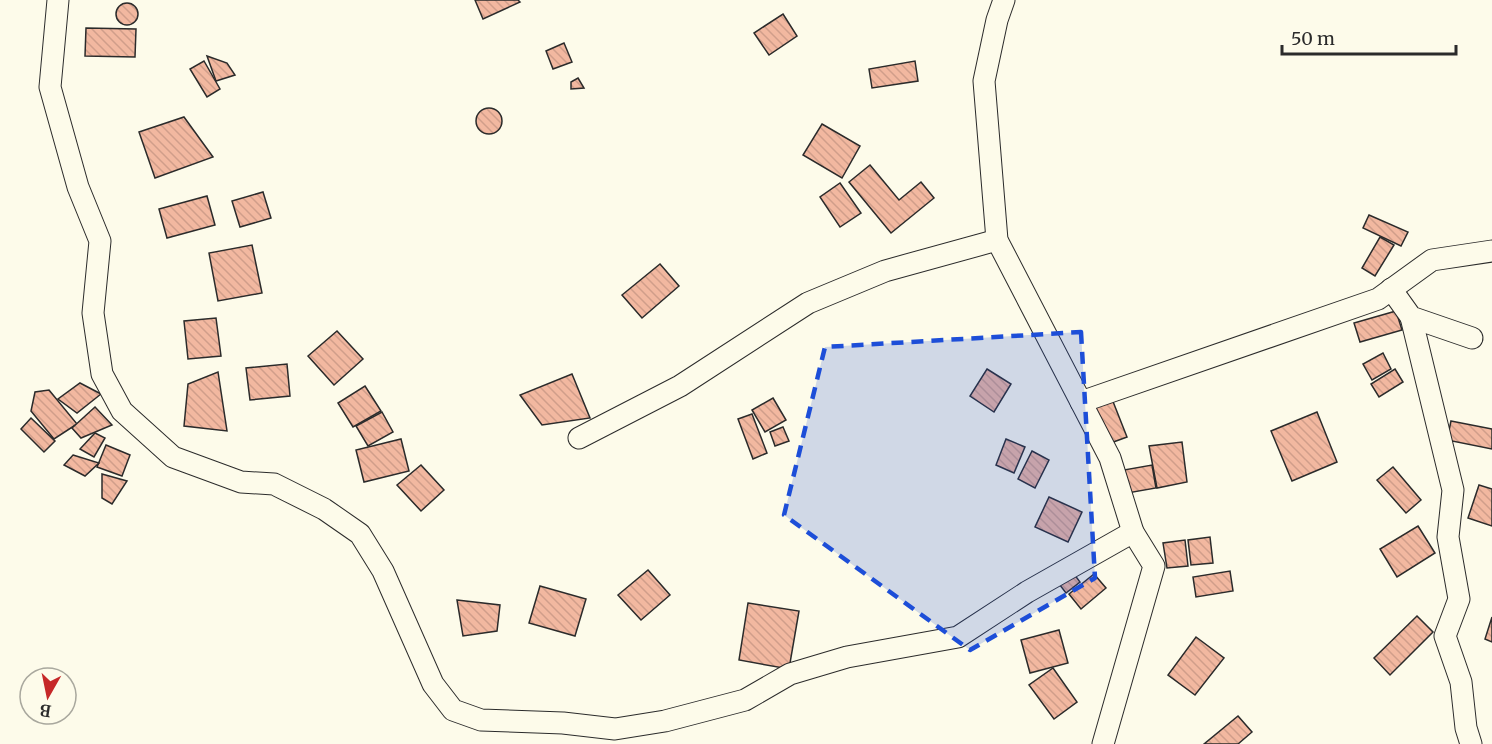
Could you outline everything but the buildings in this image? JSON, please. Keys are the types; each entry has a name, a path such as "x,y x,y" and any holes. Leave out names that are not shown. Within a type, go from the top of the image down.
{"street":[{"path":"58,0 50,87 64,129 78,187 100,241 93,313 102,374 122,411 173,457 242,482 274,484 324,509 360,534 383,571 433,684 453,710 481,720 563,723 615,729 665,721 744,700 790,674 847,657 958,637 1027,592 1133,532"},
{"path":"1004,0 997,20 984,81 997,240 1110,458 1133,532 1154,566 1103,744"},
{"path":"579,438 680,387 808,303 885,271 997,240"},
{"path":"1081,402 1378,299 1432,260 1492,251"},
{"path":"1391,289 1411,317 1453,490 1448,537 1459,599 1445,636 1461,682 1466,728 1471,744"},
{"path":"1411,317 1472,338"}],"highlighted area":[{"path":"1081,332 1095,578 970,650 784,515 825,347"}]}
